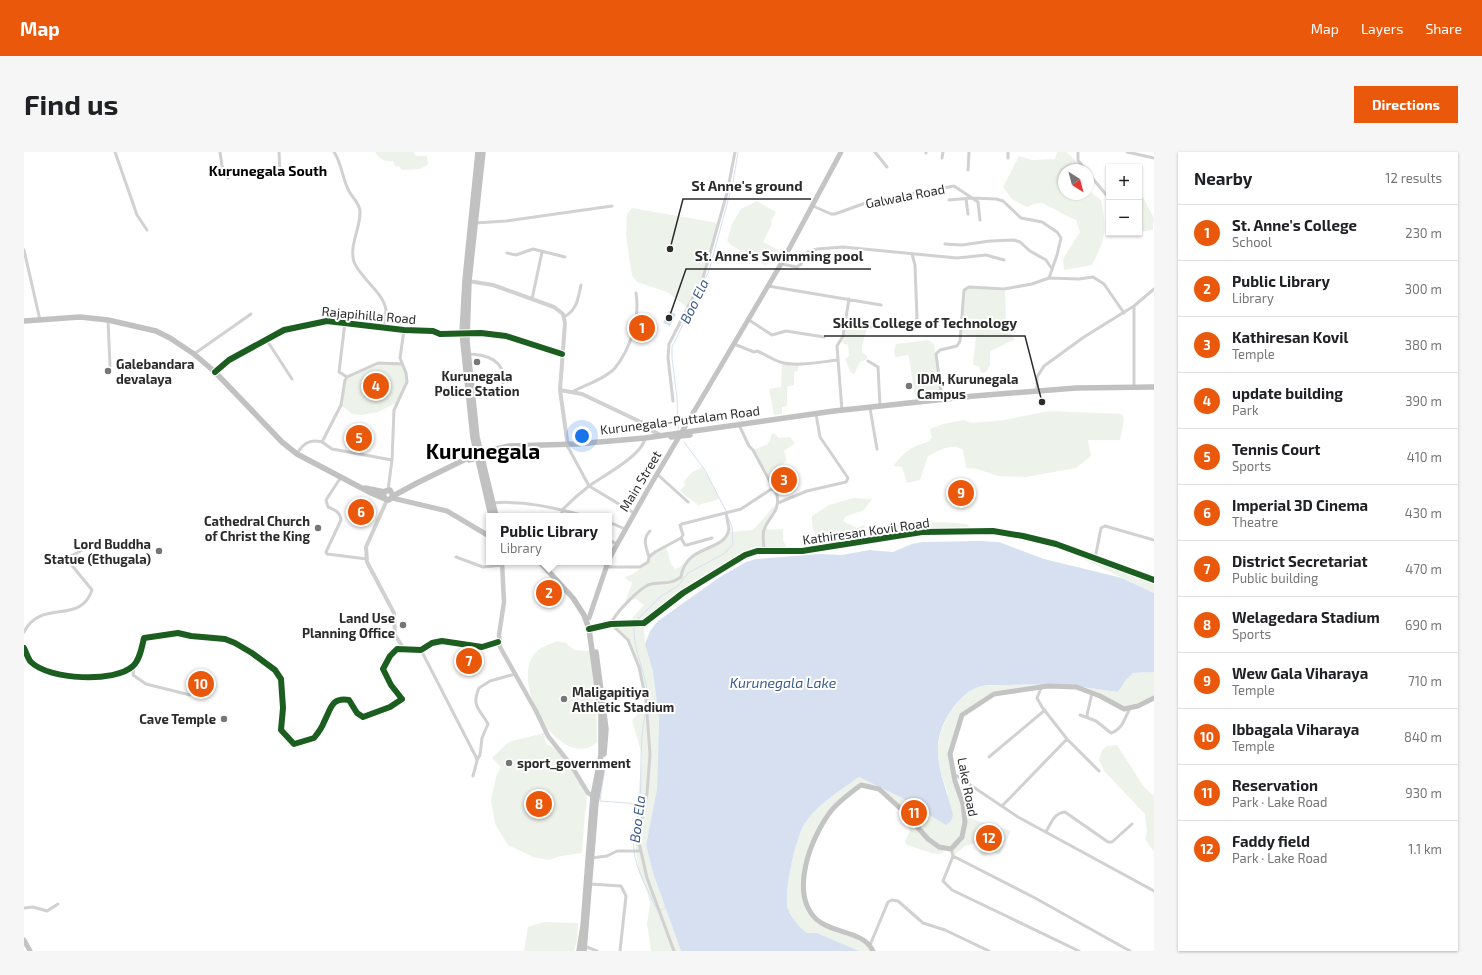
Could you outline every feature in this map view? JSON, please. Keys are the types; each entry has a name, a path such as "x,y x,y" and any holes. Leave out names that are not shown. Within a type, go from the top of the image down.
{"highway":[{"path":"478,152 464,333 475,438 490,503 491,513"},
{"path":"467,281 483,152"},
{"path":"24,321 80,317 108,320 156,332 194,354 215,372 282,442 297,454 361,487 371,494 388,495"},
{"path":"461,462 471,451 475,438 464,333"},
{"name":"Kurunegala-Puttalam Road","path":"388,495 461,462 497,450 645,440 840,411 942,399 1037,391 1154,387"},
{"name":"Kurunegala-Puttalam Road","path":"645,440 661,435 681,434"},
{"path":"475,438 484,446 497,450"},
{"path":"483,470 487,459 497,450"},
{"path":"461,462 470,463 483,470"},
{"path":"490,503 495,513"},
{"path":"543,565 579,606 590,629"},
{"path":"548,565 580,602 589,618 602,730 601,755 595,796 582,949"}],"main road":[{"name":"Main Street","path":"612,553 634,513 781,264 841,152"},
{"path":"388,495 447,511 486,534"},
{"path":"503,565 504,602 498,642 548,736 567,759 586,790 595,796"},
{"path":"589,618 607,565"},
{"name":"Lake Road","path":"951,849 962,837 965,822 963,804 953,774 950,754 962,715 994,694 1042,686 1076,687 1092,693 1124,709 1130,708"},
{"path":"1130,708 1138,706 1154,698"},
{"path":"873,951 870,945 852,934 826,926 816,919 807,906 804,886 807,856 815,836 831,810 844,797 861,785 870,786 878,789 901,809 928,839 939,846 951,849"},
{"path":"24,940 30,951"}],"street":[{"path":"116,152 137,215 147,230"},
{"path":"220,152 222,166 228,178"},
{"path":"279,152 280,172"},
{"path":"334,152 341,165 348,189 358,204 360,213 353,254 354,262 366,281 384,303 386,311 384,328"},
{"path":"673,401 668,351 669,344 703,278 727,193 735,152"},
{"path":"875,152 887,167"},
{"path":"942,158 943,152"},
{"path":"968,170 969,152"},
{"path":"1008,152 1008,158"},
{"path":"1078,152 1078,160 1081,164"},
{"path":"1127,152 1154,158"},
{"path":"1094,180 1106,194"},
{"name":"Galwala Road","path":"813,206 831,214 835,214 871,201 954,186 972,198"},
{"path":"972,198 978,202 980,220"},
{"path":"949,200 972,198 996,199 1003,202 1021,218 1042,222 1057,232 1061,238 1049,278"},
{"path":"966,199 968,214"},
{"path":"475,223 506,221 612,206"},
{"path":"945,244 962,245 990,241 1014,240 1020,242 1030,251 1046,260 1052,268"},
{"path":"781,264 797,267 801,264 804,255 808,252 817,249 843,246 957,258 986,256 998,257 1004,260"},
{"path":"507,253 520,255 530,249 564,257"},
{"path":"24,250 40,320"},
{"path":"532,299 542,252"},
{"path":"845,325 868,327 910,324 917,319 915,265 912,254"},
{"path":"942,399 936,354 940,350 957,346 960,341 964,290 969,287 1004,289 1032,284 1049,278 1097,278 1104,284 1124,313"},
{"path":"467,281 493,285 559,309 564,317 560,390 568,445 589,486 634,513"},
{"path":"564,317 571,313 576,305 581,285"},
{"path":"767,286 849,299 881,306"},
{"path":"1037,391 1037,377 1044,366 1084,337 1124,313 1154,289"},
{"path":"572,392 614,368 628,345 636,323 636,293"},
{"path":"840,411 837,346 843,336 849,299"},
{"path":"1134,306 1134,387"},
{"path":"194,354 251,314"},
{"path":"108,320 110,366"},
{"path":"748,320 772,335 786,331 824,337"},
{"name":"Rajapihilla Road","path":"215,372 229,360 284,330 314,322 327,321 404,330 433,331 440,334 464,333 506,336 562,354"},
{"path":"345,322 339,372 347,377"},
{"path":"404,330 400,358 406,373 407,382 394,410 392,460 388,495 366,547 366,559 394,613 395,635 404,649"},
{"path":"266,339 292,379"},
{"path":"734,344 750,351 762,352 765,356 782,362 837,360"},
{"path":"467,354 480,354 492,358 500,364 504,376 503,383"},
{"path":"868,361 878,367 880,406"},
{"path":"322,442 341,405 345,380 347,377 378,363 402,364"},
{"path":"560,390 582,394 645,424 644,427 661,435"},
{"path":"870,407 877,449"},
{"path":"778,503 807,491 846,482 848,478 820,437 817,415"},
{"path":"740,426 749,446 754,450 777,495 778,503 776,510 764,531 764,552"},
{"path":"561,513 562,508 589,486 632,455 645,440"},
{"path":"297,454 306,443 314,441 322,442 332,449 392,460"},
{"path":"657,474 688,502"},
{"path":"340,477 326,500 328,507 340,515 341,520 326,552 327,554 366,559"},
{"path":"712,538 687,545 682,538 683,535 680,525 741,509 755,502 773,488"},
{"path":"490,503 512,502 562,508 576,513"},
{"path":"611,624 613,616 648,585 673,583 681,577 682,569 689,558 723,539 729,529 726,513"},
{"path":"612,523 625,529"},
{"path":"1095,559 1101,528 1105,526 1154,540"},
{"path":"607,565 640,567 648,562 649,557 645,542 645,535 650,531"},
{"name":"Kathiresan Kovil Road","path":"611,624 644,623 683,593 745,555 757,551 802,552 922,532 993,531 1048,542 1154,580"},
{"path":"649,557 682,538"},
{"path":"612,542 617,544"},
{"path":"24,632 27,626 38,617 51,612 77,609 88,601 92,590 70,563 69,557 94,544 113,548"},
{"path":"456,557 483,567 496,565"},
{"path":"590,629 611,624"},
{"path":"611,624 628,640 634,652 639,667 646,700 650,754 647,794 638,838 647,878 674,951"},
{"path":"190,695 146,684 134,675 134,666 144,638 178,633 225,640 235,643 275,670 281,679 283,708 281,730 294,744 314,738 325,721 332,704 341,699 349,700 357,713 363,717 390,707 402,699 391,685 383,669 390,656 397,649 421,650 432,643 442,641 482,648 498,642"},
{"path":"24,648 31,662 48,671 69,677 105,677 123,674 134,666"},
{"path":"421,650 477,760"},
{"path":"474,776 477,760 480,755 482,738 488,724 484,716 480,713 475,702 479,688 490,681 515,674"},
{"path":"1042,686 1037,698 1045,710 1066,739 1099,771"},
{"path":"1088,718 1087,715 1092,693"},
{"path":"1080,715 1096,721 1110,733 1116,732 1120,727 1130,708"},
{"path":"989,757 1045,710"},
{"path":"1003,805 1066,739"},
{"path":"953,774 1003,805 1018,817 1154,891"},
{"path":"1046,832 1053,818 1060,813 1065,812 1108,842 1112,842 1132,824"},
{"path":"951,849 953,856 944,881 948,887 1079,951"},
{"path":"590,858 607,856 617,851 640,851"},
{"path":"953,856 1035,898 1130,951"},
{"path":"588,884 621,886 626,896 620,951"},
{"path":"870,945 888,902 892,900 898,901 923,923 944,930 988,951"},
{"path":"24,908 33,907 47,911 58,904"},
{"path":"582,949 597,951"}],"shaded area":[{"path":"375,152 413,152 416,156 427,156 428,165 420,169 402,170 399,166 395,166 393,161 382,160"},
{"path":"1057,152 1066,152 1080,164 1058,164 1058,200 1094,200 1094,195 1101,200 1104,219 1104,234 1100,248 1092,265 1064,270 1063,259 1080,232 1076,220 1042,203 1027,207 1012,199 1003,187 1019,156 1032,160 1055,159"},
{"path":"1142,197 1154,218 1153,230 1142,232"},
{"path":"757,201 776,212 763,242 778,250 771,262 765,265 731,245 727,241 732,224 741,209"},
{"path":"632,208 718,223 703,278 689,309 667,292 637,282 632,276 626,235 627,214"},
{"path":"971,288 1005,291 1006,324 1015,340 990,351 990,365 986,372 981,373 979,366 973,365 976,336 962,334 965,290"},
{"path":"845,325 867,327 862,352 867,356 867,359 860,362 854,374 851,373 845,359 849,356 848,345 842,343"},
{"path":"928,340 934,344 940,373 938,380 940,395 915,398 909,357 908,355 895,357 894,351 896,344"},
{"path":"782,362 799,363 798,371 794,372 794,385 787,387 787,406 782,407 782,414 774,415 769,389 781,387"},
{"path":"378,363 402,364 407,378 396,403 378,412 362,415 352,414 341,405 347,377"},
{"path":"1049,411 1122,414 1124,419 1120,440 1088,440 1091,456 1076,468 1026,477 998,476 977,469 966,468 963,450 954,447 946,448 928,456 920,480 907,483 902,467 893,466 906,452 914,447 928,442 932,438 930,429 943,424 964,420 972,423 1004,420"},
{"path":"357,429 365,431 362,446 353,444"},
{"path":"774,433 779,438 790,437 795,443 784,451 787,461 780,466 782,472 769,480 753,450 768,444 771,439 771,435"},
{"path":"703,467 720,499 698,505 680,491 685,485 684,481 692,472"},
{"path":"853,498 872,499 864,510 845,517 843,521 857,528 864,525 867,541 819,549 812,524 812,516 829,505"},
{"path":"774,506 776,507 765,528 771,530 783,529 783,540 789,552 757,551 745,555 683,593 644,623 645,644 653,672 659,719 657,789 646,845 653,873 681,951 651,951 647,924 650,903 639,872 635,830 642,755 632,720 642,710 646,700 639,667 628,640 611,624 632,624 633,617 644,605 636,599 630,600 624,605 632,583 625,577 633,574 645,565 649,557 666,546 671,564 675,569 680,567 689,558 718,544 729,532 753,530"},
{"path":"941,522 967,524 972,531 922,532 885,538 884,526"},
{"path":"1048,542 1154,580 1154,593"},
{"name":"Maligapitiya Athletic Stadium","path":"558,641 566,643 574,650 591,651 596,693 597,742 583,749 569,746 555,736 542,721 533,702 528,683 529,666 536,652 543,647"},
{"path":"1154,672 1154,698 1124,709 1076,687 1048,686 994,694 962,715 950,754 966,817 1011,831 1000,854 990,852 984,857 980,854 979,847 975,843 965,846 953,856 951,849 946,849 941,854 931,853 907,845 905,841 910,831 907,824 908,817 879,789 861,785 831,811 807,856 804,886 807,906 816,919 852,934 873,951 859,951 817,933 807,933 793,919 788,909 787,891 794,852 801,830 805,823 823,803 859,777 900,797 930,816 948,794 938,759 939,738 942,729 946,719 958,702 974,689 992,685 1037,684 1091,688 1118,692 1125,681 1133,673"},
{"path":"544,733 546,744 551,746 563,757 574,772 582,786 587,800 582,853 561,856 549,860 533,857 508,845 495,824 491,800 496,777 501,767 492,758 506,744 512,741"},
{"path":"1117,745 1144,787 1154,796 1154,852 1145,839 1147,831 1145,814 1104,771 1099,760 1102,750 1107,746"},
{"path":"544,922 578,923 577,941 574,951 524,951 528,927"}],"water":[{"path":"669,311 676,314 670,326 663,323"},
{"name":"Kurunegala Lake","path":"923,542 999,542 1044,559 1122,578 1154,593 1154,672 1133,673 1125,681 1118,692 1091,688 1023,684 985,685 974,689 965,695 951,710 939,738 939,764 953,815 951,821 946,825 900,797 859,777 817,809 801,830 794,852 787,891 788,909 791,916 807,933 817,933 859,951 681,951 653,873 646,845 657,789 659,719 653,672 645,644 650,631 658,621 720,577 746,562 756,559 821,554 842,555 869,550 893,552 912,544"}],"waterway":[{"name":"Boo Ela","path":"678,429 677,398 672,347 709,271 733,182 738,152"},
{"name":"Boo Ela","path":"684,442 705,470 726,511"},
{"name":"Boo Ela","path":"636,621 660,597 678,586 688,573 725,553 733,544 732,527 728,517"},
{"name":"Boo Ela","path":"634,626 635,645 646,681 648,700"},
{"name":"Boo Ela","path":"645,715 641,748 640,802 634,838 634,850 640,872 656,908 662,910 665,907"},
{"path":"605,767 600,801 640,804"}],"cycle path":[{"path":"215,372 229,360 284,330 327,321 404,330 433,331 440,334 481,333 506,336 562,354"},
{"path":"589,629 611,624 644,623 683,593 745,555 757,551 802,551 922,532 993,531 1023,536 1056,544 1154,580"},
{"path":"24,648 31,662 52,673 66,676 98,677 112,675 133,666 139,657 144,638 178,633 191,636 225,639 252,653 275,670 281,679 283,708 281,730 294,744 314,738 322,726 332,705 338,700 349,700 357,713 363,717 390,707 402,699 391,685 383,669 390,656 397,649 421,650 432,643 442,641 482,647 498,642"}],"place":[{"name":"St Anne's ground","path":"670,249"},
{"name":"St. Anne's Swimming pool","path":"669,318"},
{"name":"St. Anne's College","path":"642,328"},
{"name":"Kurunegala Police Station","path":"477,362"},
{"name":"Galebandara devalaya","path":"108,371"},
{"name":"update building","path":"376,386"},
{"name":"IDM, Kurunegala Campus","path":"909,386"},
{"name":"Skills College of Technology","path":"1042,402"},
{"name":"Tennis Court","path":"359,438"},
{"name":"Kathiresan Kovil","path":"784,480"},
{"name":"Wew Gala Viharaya","path":"961,493"},
{"name":"Imperial 3D Cinema","path":"361,512"},
{"name":"Cathedral Church of Christ the King","path":"318,528"},
{"name":"Lord Buddha Statue (Ethugala)","path":"159,551"},
{"name":"Public Library","path":"549,593"},
{"name":"Land Use Planning Office","path":"403,625"},
{"name":"District Secretariat","path":"469,661"},
{"name":"Ibbagala Viharaya","path":"201,684"},
{"name":"Maligapitiya Athletic Stadium","path":"564,699"},
{"name":"Cave Temple","path":"224,719"},
{"name":"sport_government","path":"509,763"},
{"name":"Welagedara Stadium","path":"539,804"},
{"name":"Reservation","path":"914,813"},
{"name":"Faddy field","path":"989,838"}],"district":[{"name":"Kurunegala South","path":"268,170"},
{"name":"Kurunegala","path":"483,450"}]}
